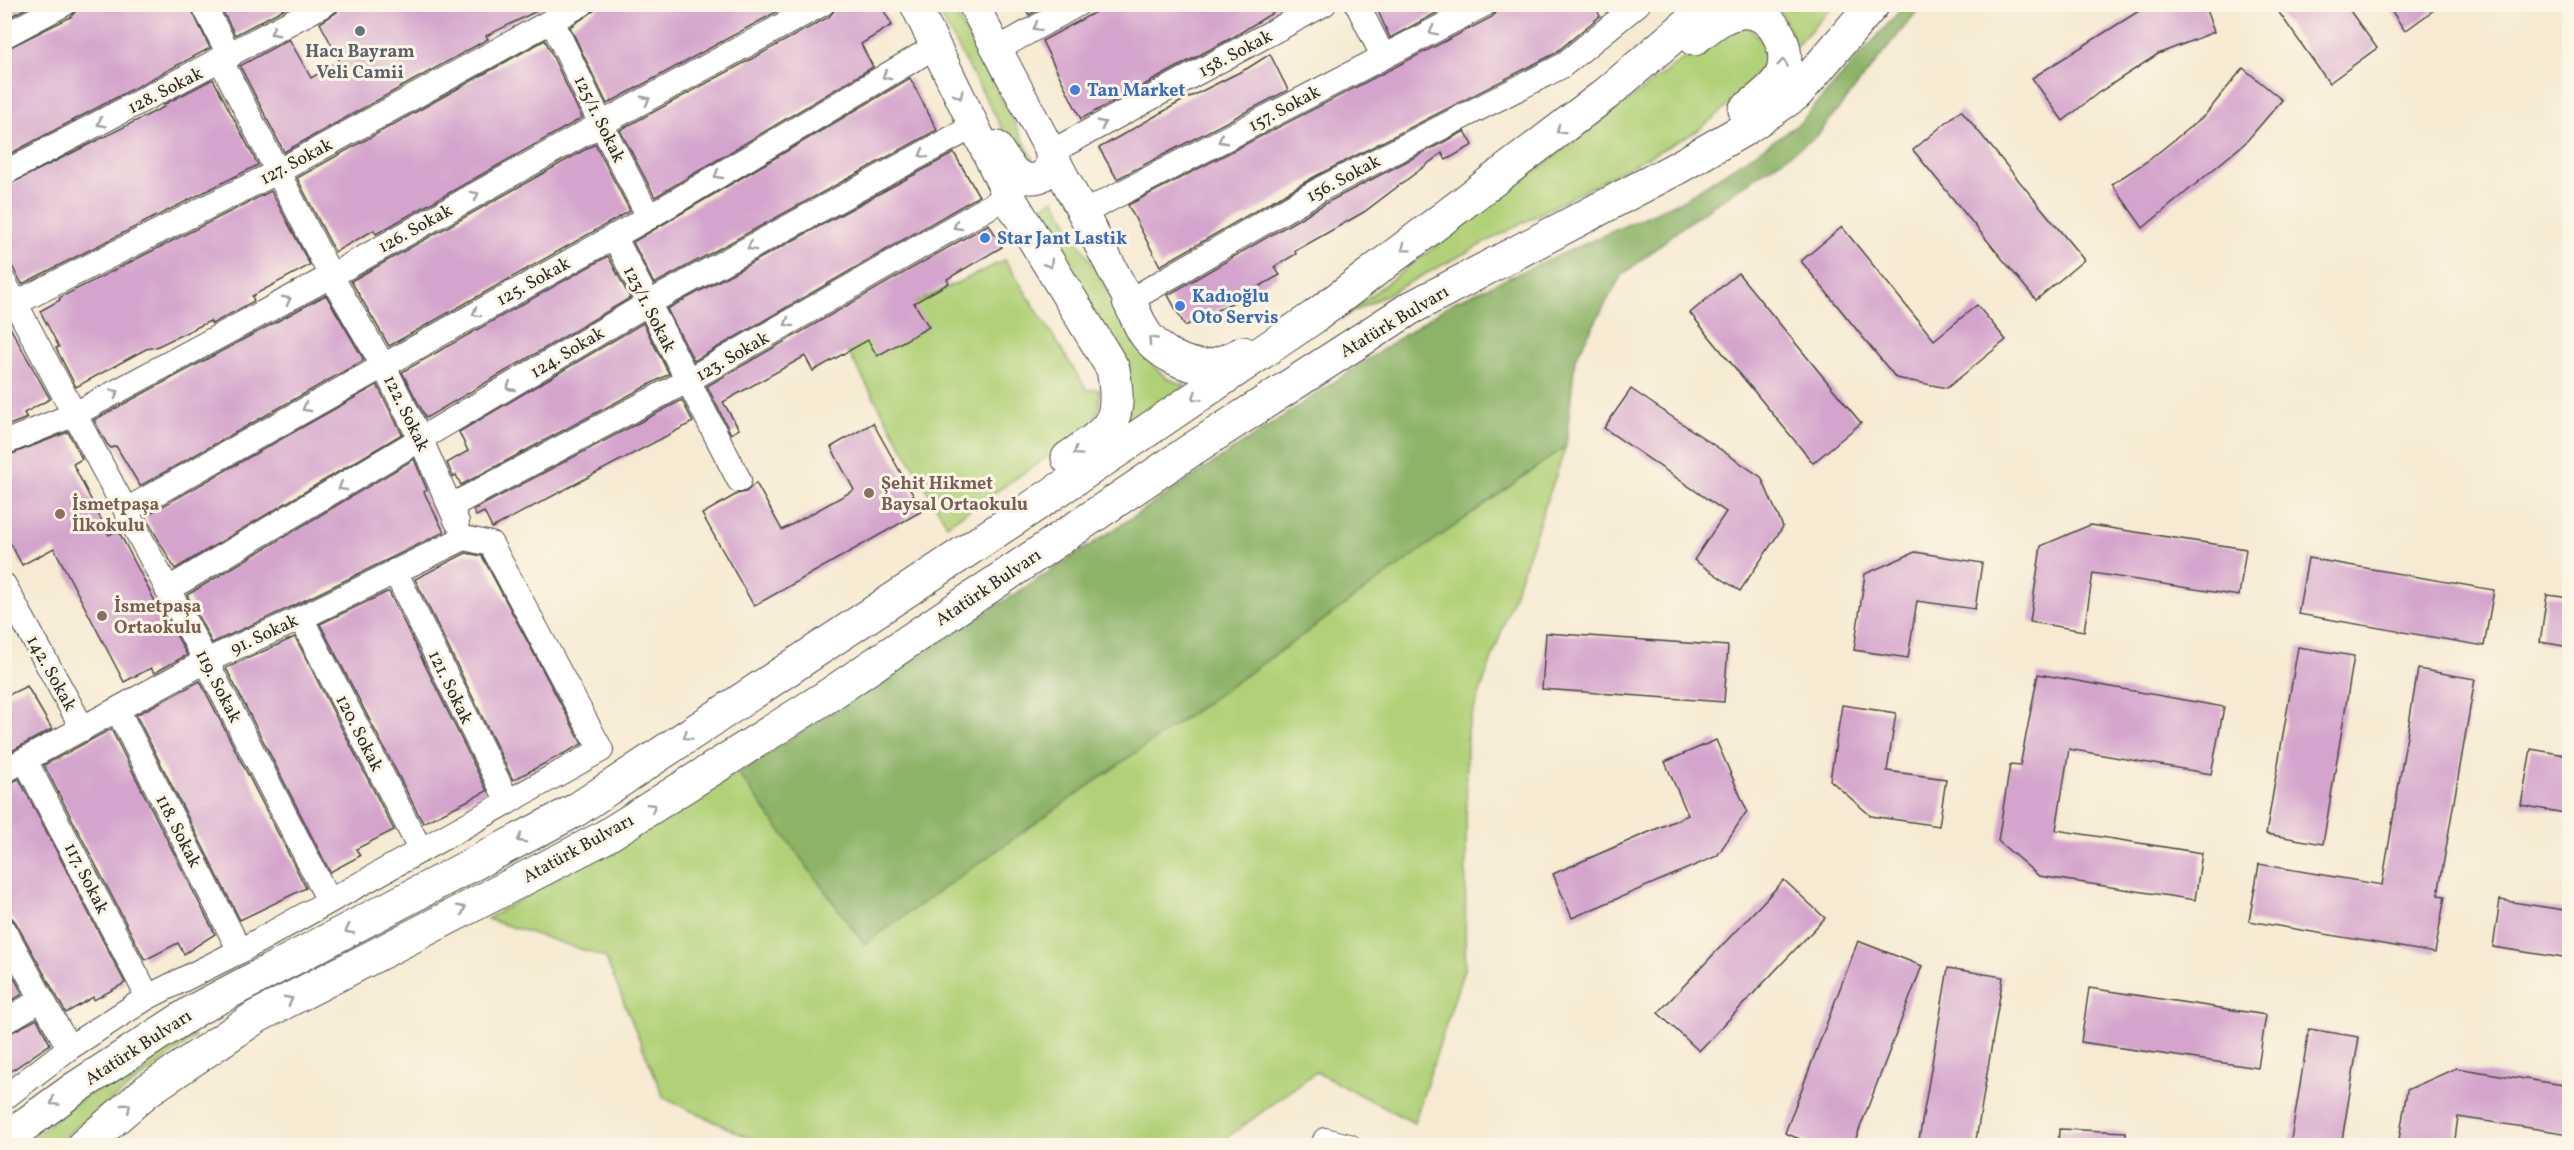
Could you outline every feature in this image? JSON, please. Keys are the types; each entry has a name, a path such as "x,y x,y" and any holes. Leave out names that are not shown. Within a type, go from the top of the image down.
{"highway":[{"name":"Atatürk Bulvarı","path":"4,1140 74,1089 197,1009 576,810 1120,449 1314,317 1606,94 1711,4"},
{"name":"Atatürk Bulvarı","path":"83,1146 148,1090 256,1017 603,838 826,698 1194,448 1409,309 1743,130 1796,94 1873,4"},
{"path":"1606,94 1652,74 1719,20 1742,12 1761,17 1776,28 1784,48 1783,72 1764,96 1737,117 1684,146 1648,182"},
{"path":"735,704 770,662 1100,436 1112,424 1116,411 1117,389 1113,369 1008,196"},
{"path":"1129,301 1146,334 1156,345 1175,359 1190,365 1210,366 1314,317"}],"main road":[{"path":"915,4 1008,196"},
{"path":"973,4 1129,301"},
{"path":"974,126 996,145 1013,170 1023,178 1034,179 1043,174 1049,166 1051,152"}],"street":[{"path":"4,36 64,4"},
{"name":"122. Sokak","path":"203,4 225,58 279,171 331,276 383,364 421,440 464,538"},
{"name":"128. Sokak","path":"4,173 325,4"},
{"name":"127. Sokak","path":"10,307 279,171 582,4"},
{"name":"126. Sokak","path":"4,443 75,414 331,276 601,124 822,4"},
{"path":"996,50 1078,4"},
{"name":"158. Sokak","path":"1051,152 1324,4"},
{"path":"1357,4 1383,56"},
{"name":"157. Sokak","path":"1083,213 1485,4"},
{"name":"156. Sokak","path":"1129,301 1321,189 1562,66 1638,4"},
{"name":"125/1. Sokak","path":"552,21 649,217"},
{"name":"125. Sokak","path":"126,510 649,217 936,46"},
{"name":"124. Sokak","path":"167,590 647,304 974,126"},
{"name":"123. Sokak","path":"451,507 687,381 1008,196"},
{"name":"123/1. Sokak","path":"614,236 739,480"},
{"name":"119. Sokak","path":"4,282 10,307 75,414 206,661 329,901"},
{"path":"4,1098 69,1048 148,997 240,951 601,750 491,544 464,538"},
{"name":"91. Sokak","path":"15,766 206,661 301,618 464,538"},
{"name":"121. Sokak","path":"395,571 508,802"},
{"name":"142. Sokak","path":"4,585 83,729"},
{"name":"120. Sokak","path":"301,618 420,849"},
{"name":"118. Sokak","path":"118,711 240,951"},
{"name":"117. Sokak","path":"15,766 148,997"},
{"path":"4,930 69,1048"},
{"path":"4,1022 42,999"},
{"path":"1323,1144 1349,1146"}],"green space":[{"path":"935,5 951,5 1033,158 1022,165"},
{"path":"1775,5 1834,5 1795,47 1785,20"},
{"path":"1905,5 1922,5 1817,136 1689,222 1621,276 1575,359 1566,446 1307,632 864,944 738,773 1115,529 1452,303 1685,199 1799,124"},
{"path":"1731,23 1749,26 1761,41 1767,59 1763,77 1697,131 1338,320"},
{"path":"1054,199 1148,360 1166,378 1186,386 1126,427 1129,372 1038,210"},
{"path":"1005,260 1087,390 1099,389 1098,411 1087,430 947,525 843,343 917,302"},
{"path":"1566,446 1467,730 1465,966 1414,1123 1316,1072 1217,1145 764,1145 664,1098 605,957 487,919 738,773 864,944 1307,632"},
{"path":"190,1029 195,1037 53,1145 23,1146 71,1106"}],"building":[{"path":"4,4 26,4 28,7 4,20"},
{"path":"78,4 189,4 210,48 4,157 4,50 71,17"},
{"path":"219,4 293,4 235,35"},
{"path":"339,4 551,4 486,36 488,39 284,152 240,66 289,39 311,78 340,61 320,23 337,12"},
{"path":"604,4 791,4 607,104 570,27"},
{"path":"836,4 880,4 892,25 861,44 873,67 655,197 620,130 829,17"},
{"path":"1023,4 1048,4 1029,15"},
{"path":"1110,4 1287,4 1235,36 1081,119 1042,41"},
{"path":"1375,4 1453,4 1390,38"},
{"path":"1499,4 1594,4 1600,16 1554,54 1314,177 1160,266 1128,205 1492,17"},
{"path":"2150,4 2204,4 2214,32 2158,54 2098,93 2063,121 2032,78"},
{"path":"2273,4 2345,4 2377,48 2329,83"},
{"path":"2387,4 2442,4 2405,31"},
{"path":"545,40 582,118 376,234 374,230 335,252 297,178"},
{"path":"1270,54 1288,90 1117,179 1099,148"},
{"path":"2243,68 2282,100 2245,143 2143,228 2112,184 2149,160 2205,115"},
{"path":"910,78 937,130 654,284 633,242"},
{"path":"213,79 258,165 22,284 4,252 4,187 164,107 163,105"},
{"path":"1961,110 2084,260 2036,300 1913,150"},
{"path":"1465,131 1473,145 1446,160 1442,153 1364,212 1295,251 1296,254 1274,267 1280,275 1256,288 1256,291 1185,326 1168,295 1328,202"},
{"path":"595,144 630,211 389,346 351,281"},
{"path":"954,153 979,196 694,361 667,309"},
{"path":"271,191 310,265 252,296 254,301 212,324 210,321 156,347 146,349 76,387 40,311 60,300 59,298"},
{"path":"989,224 1002,247 947,279 949,283 914,303 929,327 877,356 868,340 813,371 805,356 723,402 739,429 731,434 707,386"},
{"path":"1842,227 1934,340 1977,305 2006,340 1947,388 1896,378 1801,261"},
{"path":"608,256 630,298 426,418 402,372"},
{"path":"1738,273 1861,423 1813,463 1690,313"},
{"path":"326,295 364,360 140,486 116,446 111,448 107,444 94,420"},
{"path":"7,322 50,399 24,413 27,418 4,427 4,323"},
{"path":"643,323 669,374 461,485 456,475 453,477 447,463 468,451 459,432"},
{"path":"377,385 402,434 175,569 145,516"},
{"path":"1631,389 1761,477 1783,527 1740,591 1694,560 1726,512 1604,428"},
{"path":"682,400 693,422 492,528 484,512 476,516 473,510"},
{"path":"873,423 922,511 754,606 702,514 737,494 746,492 756,483 782,530 854,490 831,447"},
{"path":"68,432 82,459 73,464 109,535 118,530 158,607 160,605 187,655 154,673 151,668 124,682 54,548 22,565 4,531 4,457"},
{"path":"414,459 427,490 424,492 444,532 212,643 187,595"},
{"path":"2090,525 2246,549 2239,596 2093,573 2084,631 2030,622 2041,546"},
{"path":"1915,552 1982,563 1975,609 1917,601 1908,658 1854,650 1865,574"},
{"path":"466,553 482,556 582,744 513,780 415,579"},
{"path":"2308,558 2494,590 2484,646 2298,614"},
{"path":"387,592 487,791 423,823 320,624"},
{"path":"2547,595 2570,598 2570,647 2540,642"},
{"path":"1546,633 1728,646 1724,702 1542,689"},
{"path":"295,637 394,830 356,849 360,856 330,872 226,668"},
{"path":"2298,647 2354,656 2323,844 2266,834"},
{"path":"2418,669 2475,679 2438,895 2445,896 2435,953 2249,921 2259,864 2382,885"},
{"path":"2038,674 2224,707 2211,774 2069,749 2056,830 2202,853 2195,900 2039,876 1998,841 2010,765 2020,766"},
{"path":"200,681 306,888 240,920 136,715"},
{"path":"27,686 52,729 8,753 4,747 4,697"},
{"path":"1842,705 1896,713 1887,771 1946,779 1939,826 1871,816 1830,780"},
{"path":"111,729 215,934 184,954 178,943 145,960 44,765"},
{"path":"1716,740 1747,811 1717,856 1572,918 1553,874 1688,815 1665,762"},
{"path":"2531,749 2570,756 2570,814 2521,805"},
{"path":"19,779 125,983 94,1000 93,997 66,1013 16,923 12,918 4,916 4,785"},
{"path":"1784,880 1825,918 1699,1051 1658,1013"},
{"path":"2500,900 2570,911 2570,959 2493,947"},
{"path":"1858,941 1922,966 1853,1146 1817,1146 1785,1133"},
{"path":"4,960 23,994 4,1005"},
{"path":"1948,968 2003,977 1975,1146 1918,1146"},
{"path":"2089,988 2266,1015 2258,1068 2081,1042"},
{"path":"37,1019 50,1044 4,1076 4,1036"},
{"path":"2309,1029 2359,1037 2341,1146 2290,1146"},
{"path":"2456,1068 2570,1086 2570,1134 2458,1117 2454,1146 2398,1146 2407,1090"},
{"path":"2059,1129 2126,1132 2126,1146 2058,1146"}],"place":[{"name":"Hacı Bayram Veli Camii","path":"360,31"},
{"name":"Tan Market","path":"1075,90"},
{"name":"Star Jant Lastik","path":"985,238"},
{"name":"Kadıoğlu Oto Servis","path":"1180,306"},
{"name":"Şehit Hikmet Baysal Ortaokulu","path":"869,493"},
{"name":"İsmetpaşa İlkokulu","path":"60,514"},
{"name":"İsmetpaşa Ortaokulu","path":"102,616"}]}
